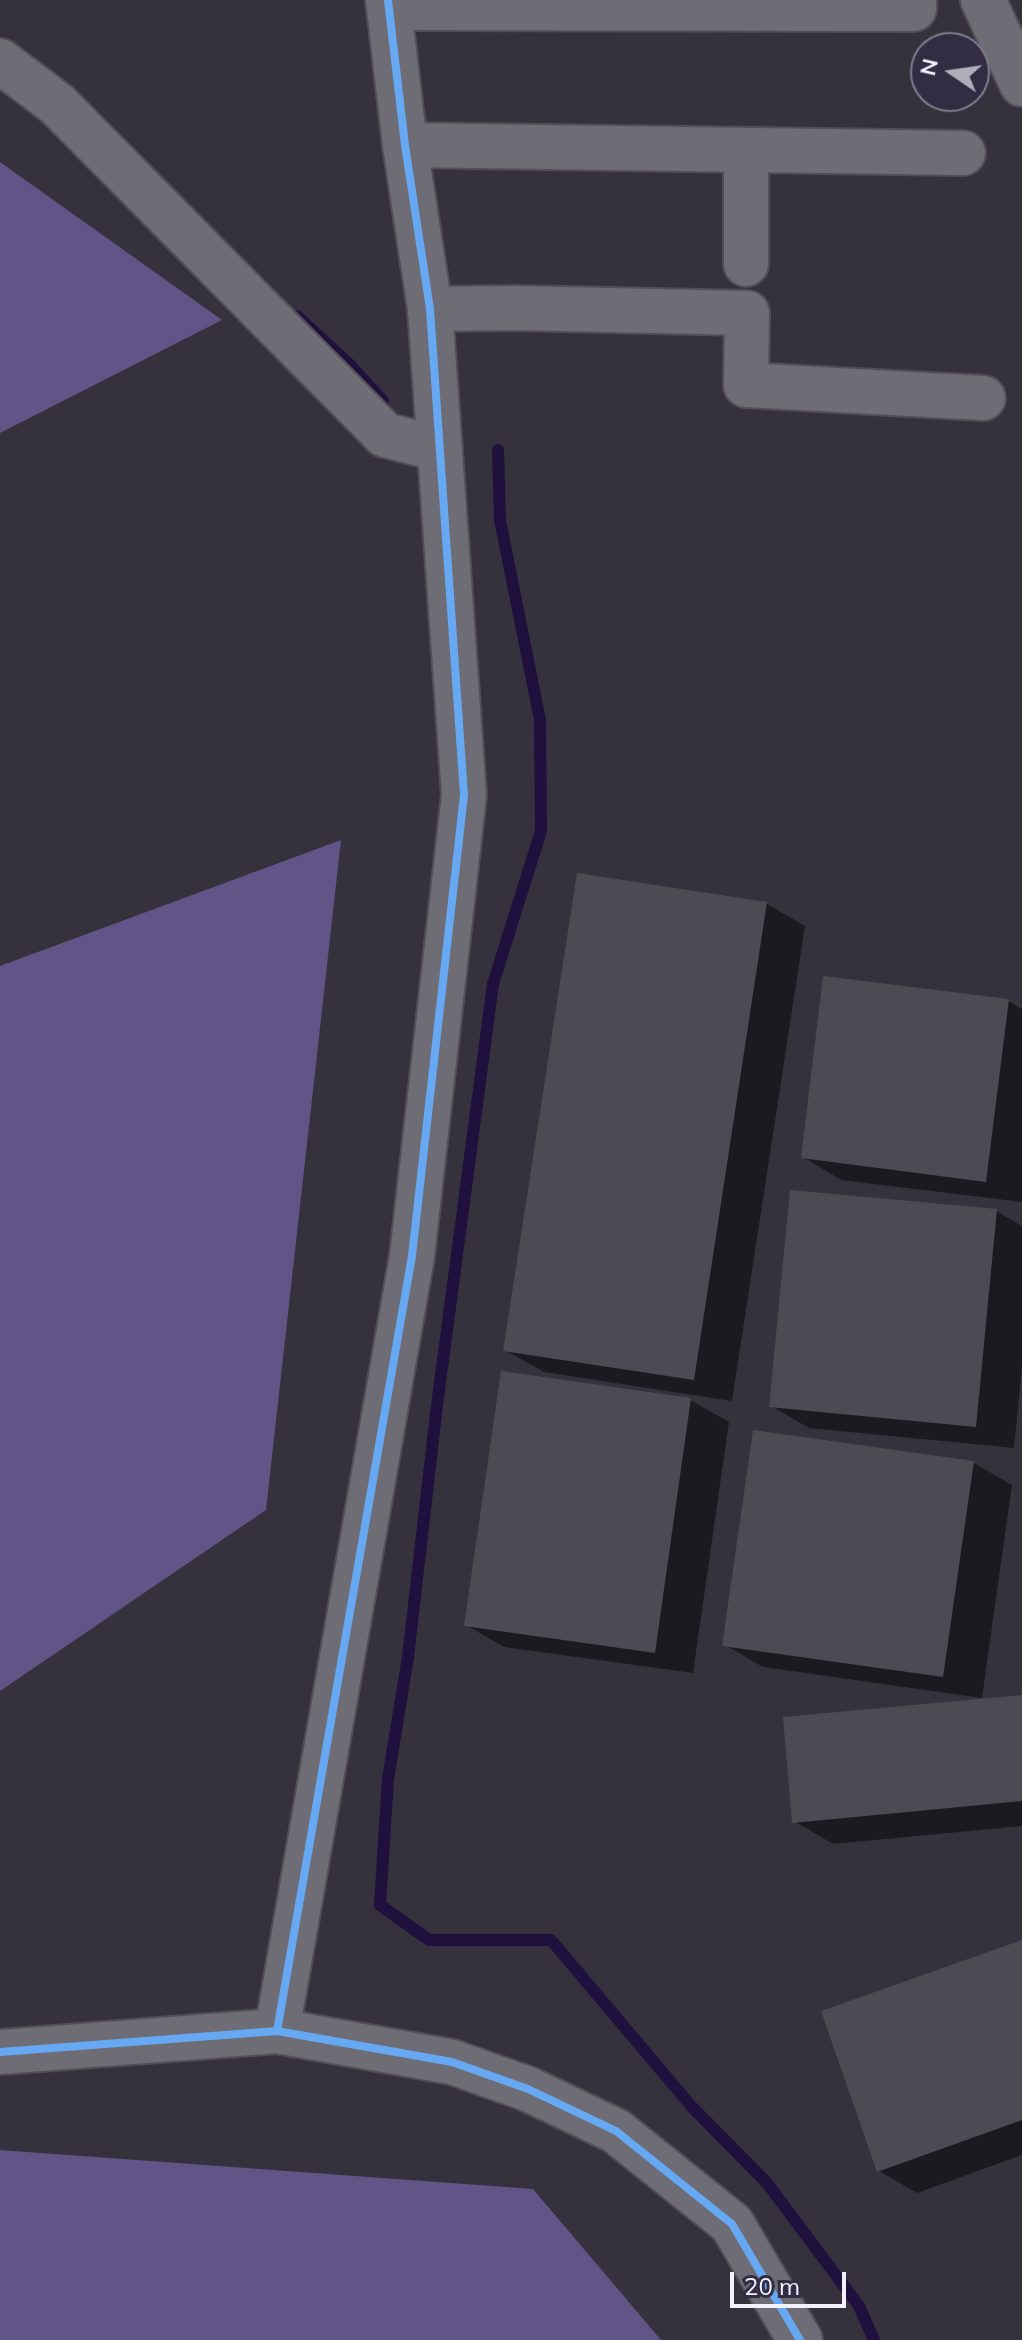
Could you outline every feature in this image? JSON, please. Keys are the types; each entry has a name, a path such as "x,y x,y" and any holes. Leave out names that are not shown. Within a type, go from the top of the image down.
{"street":[{"path":"277,2031 412,1256 464,795 430,309 405,145 389,4 914,9 914,0"},
{"path":"983,0 1022,84"},
{"path":"0,61 57,104 385,435 440,449"},
{"path":"405,145 963,153"},
{"path":"746,150 746,264"},
{"path":"430,309 747,313 746,385 983,398"},
{"path":"0,2052 277,2031 452,2062 528,2089 616,2131 732,2224 800,2340"}],"shaded area":[{"path":"0,162 222,320 0,433"},
{"path":"341,840 266,1510 0,1691 0,966"},
{"path":"0,2150 533,2189 661,2340 0,2340"}],"building":[{"path":"577,873 767,902 694,1380 503,1351"},
{"path":"823,976 1009,999 986,1182 801,1158"},
{"path":"790,1190 997,1209 976,1427 769,1407"},
{"path":"501,1371 691,1398 655,1653 464,1626"},
{"path":"753,1430 974,1461 943,1677 722,1646"},
{"path":"1022,1695 1022,1801 792,1823 783,1717"},
{"path":"1022,1940 1022,2120 877,2172 821,2011"}],"waterway":[{"path":"297,316 383,401"},
{"path":"498,450 500,520 540,720 541,831 493,984 437,1405 408,1657 388,1779 380,1905 429,1940 551,1940 692,2107 767,2183 859,2306 874,2340"}],"cycle path":[{"path":"277,2031 412,1256 464,795 430,309 405,145 388,0"},
{"path":"0,2052 277,2031 452,2062 528,2089 616,2131 732,2224 800,2340"}]}
